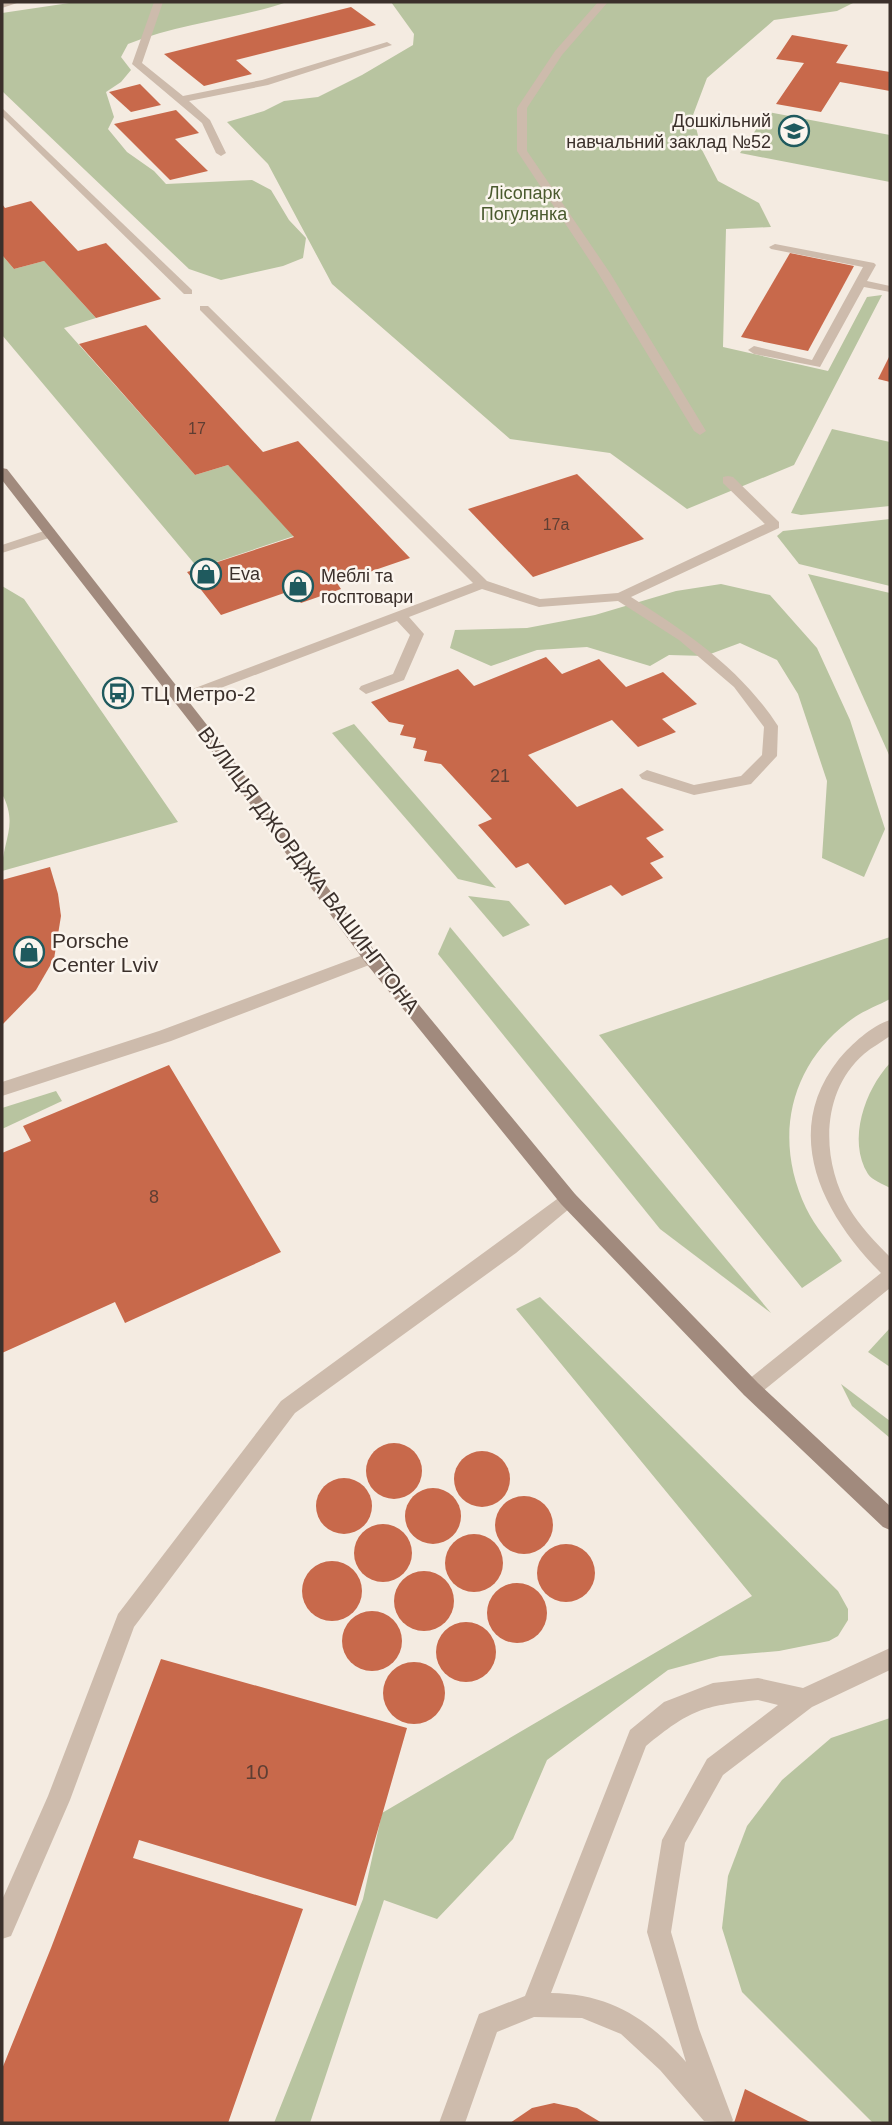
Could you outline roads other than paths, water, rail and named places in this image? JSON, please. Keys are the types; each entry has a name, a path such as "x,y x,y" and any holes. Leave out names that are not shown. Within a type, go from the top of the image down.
{"main road":[{"name":"ВУЛИЦЯ ДЖОРДЖА ВАШИНГТОНА","path":"2,472 179,699 371,958 568,1199 751,1389 890,1520"}],"street":[{"path":"2,5 15,2"},
{"path":"158,2 137,64 206,122 221,153"},
{"path":"603,2 558,53 522,108 522,151 604,273 700,431"},
{"path":"181,99 264,83 387,45"},
{"path":"2,111 188,292"},
{"path":"754,350 816,364 870,265 775,247"},
{"path":"860,283 890,289"},
{"path":"204,308 482,584 539,603 621,597 774,525 728,480"},
{"path":"2,549 50,533"},
{"path":"179,699 482,584"},
{"path":"621,597 684,637 739,684 771,726 769,756 746,780 694,790 647,775"},
{"path":"366,689 399,677 417,634 400,616"},
{"path":"2,1089 165,1036 371,958"},
{"path":"890,1027 870,1038 839,1069 821,1109 819,1154 834,1202 869,1251 890,1269"},
{"path":"2,1927 58,1800 126,1620 288,1407 509,1247 568,1199"},
{"path":"751,1389 890,1277"},
{"path":"452,2123 488,2023 534,2005 582,2006 630,2025 669,2061 720,2120 687,2029 659,1932 674,1840 715,1767 804,1699 890,1659"},
{"path":"534,2005 638,1738 672,1710 713,1694 758,1689 804,1699"}],"place":[{"name":"Дошкільний навчальний заклад №52","path":"794,131"},
{"name":"Eva","path":"206,574"},
{"name":"Меблі та госптовари","path":"298,586"},
{"name":"ТЦ Метро-2","path":"118,693"},
{"name":"Porsche Center Lviv","path":"29,952"}],"park label":[{"name":"Лісопарк Погулянка","path":"524,203"}]}
